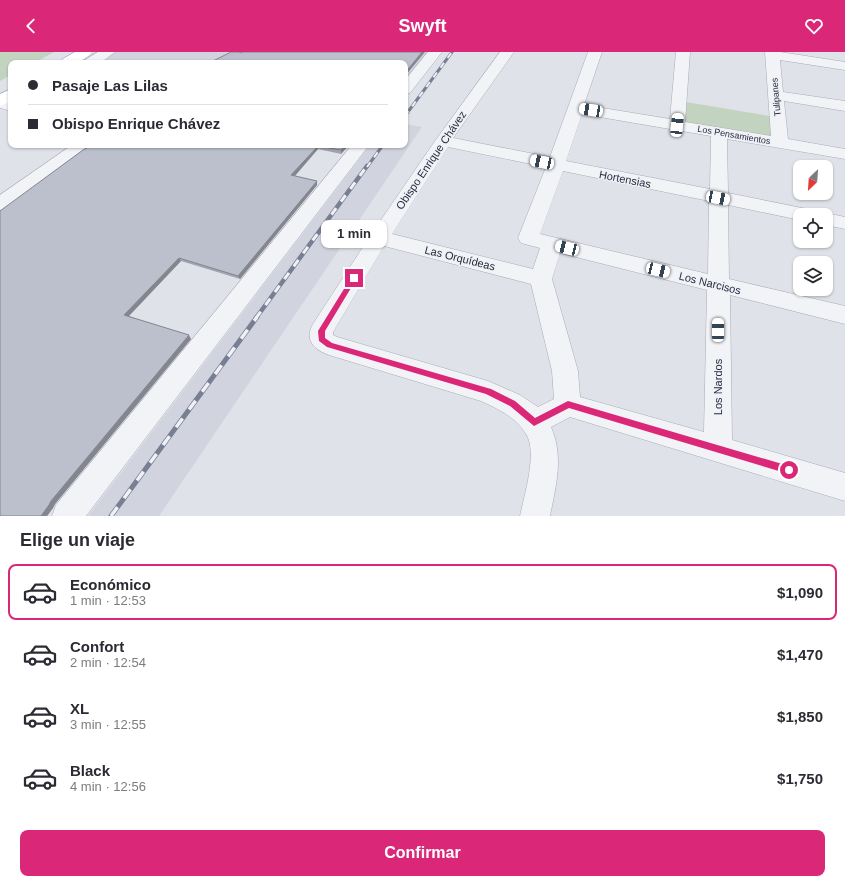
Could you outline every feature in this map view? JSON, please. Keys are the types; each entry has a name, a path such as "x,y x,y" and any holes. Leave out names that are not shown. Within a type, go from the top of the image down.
{"main road":[{"path":"71,60 85,52"}],"street":[{"path":"95,60 108,52"},
{"path":"408,86 435,52"},
{"name":"Obispo Enrique Chávez","path":"507,52 443,141 379,238 321,331 322,339 329,345 488,392 512,403 534,422 541,433 545,446 546,457 535,516"},
{"path":"556,165 595,52"},
{"path":"677,125 684,52"},
{"path":"772,54 845,66"},
{"name":"Tulipanes","path":"772,54 780,142"},
{"path":"776,95 845,106"},
{"name":"Los Pensamientos","path":"576,108 845,154"},
{"name":"Los Nardos","path":"718,449 719,132"},
{"name":"Hortensias","path":"443,141 793,212"},
{"path":"0,204 79,148"},
{"path":"67,516 359,148"},
{"name":"Los Narcisos","path":"556,165 528,238 845,315"},
{"path":"833,220 845,223"},
{"name":"Las Orquídeas","path":"379,238 541,279"},
{"path":"552,244 541,279 565,371 568,404"},
{"path":"534,422 568,404 845,487"}],"shaded area":[{"path":"95,52 428,52 408,77 408,60 81,60"},
{"path":"408,125 422,127 408,148"},
{"path":"368,148 408,148 159,516 88,516"}],"green space":[{"path":"0,52 54,52 39,60 8,60 8,77 0,81"},
{"path":"686,102 776,117 778,138 684,122"}],"building":[{"path":"231,52 422,52 408,69 408,60 215,60"},
{"path":"87,148 316,148 291,175 317,181 238,276 179,258 124,315 189,335 51,501 41,516 0,516 0,211"},
{"path":"330,148 343,148 341,150"}],"railway":[{"path":"408,112 452,52"},
{"path":"367,167 381,148"},
{"path":"256,318 367,166"},
{"path":"111,516 257,317"}],"route":[{"path":"354,278 321,331 322,339 329,345 488,392 512,403 534,422 568,404 789,470"}]}
